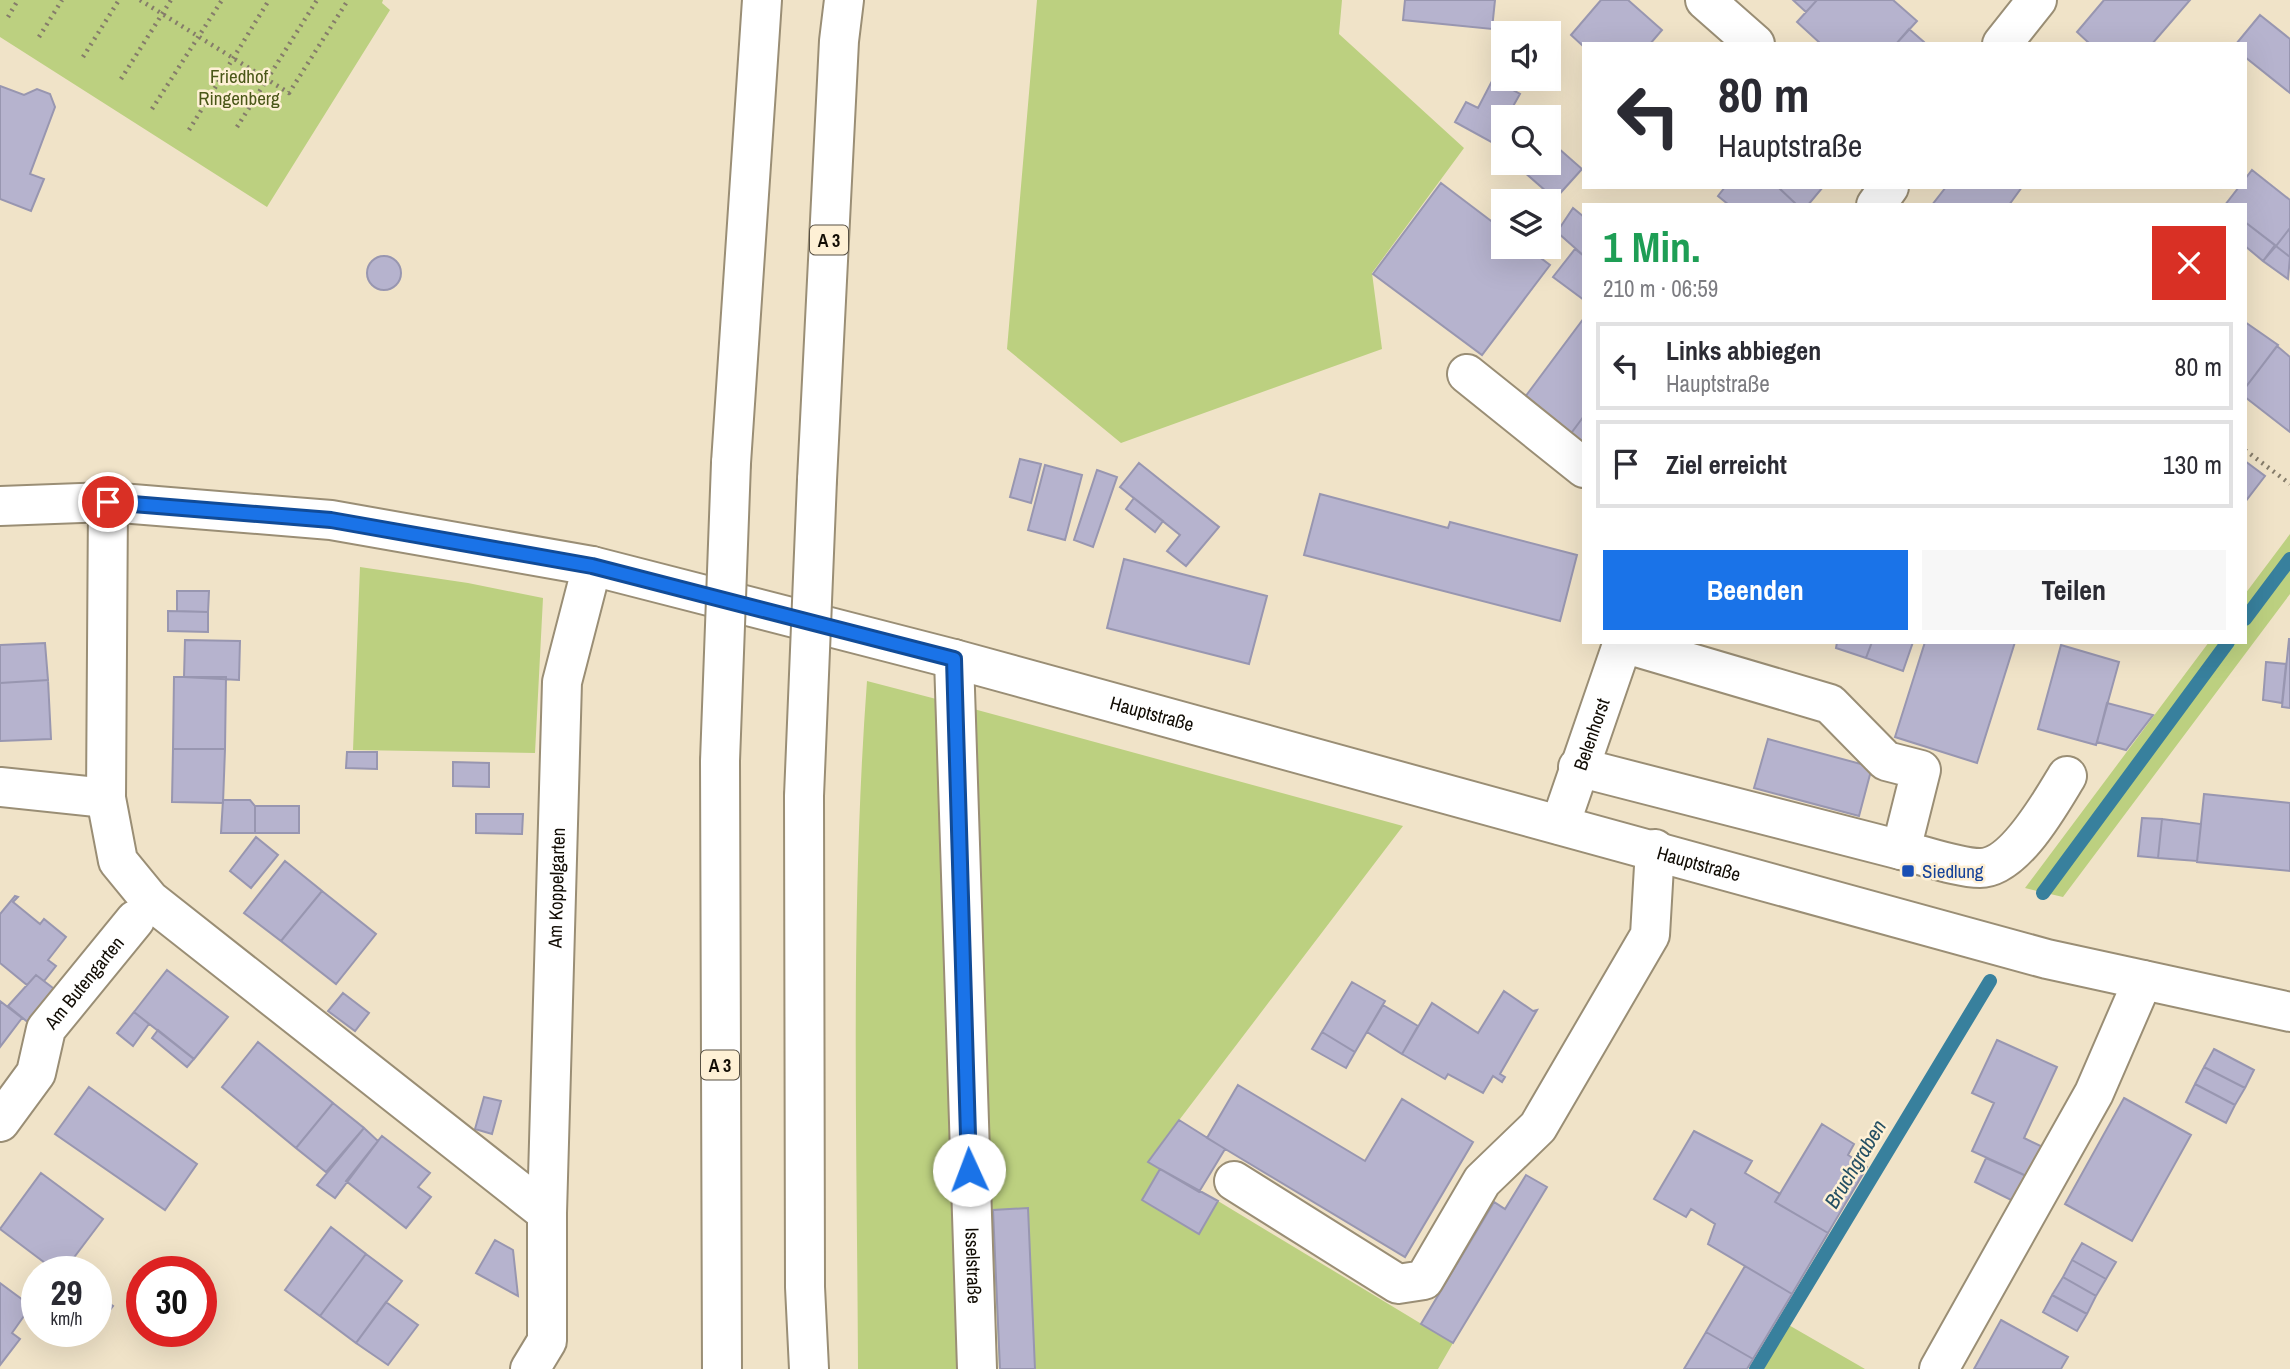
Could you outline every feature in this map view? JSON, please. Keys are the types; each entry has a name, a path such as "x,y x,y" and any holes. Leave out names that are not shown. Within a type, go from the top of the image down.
{"main road":[{"name":"A 3","path":"722,1369 720,761 731,463 762,0"},
{"name":"A 3","path":"809,1369 805,1287 804,796 839,41 844,0"},
{"path":"1705,0 1753,42"},
{"path":"2004,42 2037,0"},
{"path":"1467,374 1582,466"},
{"path":"108,502 106,798 118,861 150,900 547,1213"},
{"name":"Hauptstraße","path":"0,506 108,502 331,520 592,566 954,659 1655,849 2047,959 2290,1012"},
{"name":"Am Koppelgarten","path":"530,1369 547,1341 547,1213 562,682 592,566"},
{"name":"Belenhorst","path":"1560,825 1623,644"},
{"path":"1626,644 1830,704 1886,761 1921,770 1901,850"},
{"name":"Isselstraße","path":"954,659 977,1369"},
{"path":"1578,767 1981,868 1999,862 2037,825 2067,776"},
{"path":"0,787 106,798"},
{"path":"1234,1181 1398,1284 1424,1280 1482,1181 1538,1127 1650,935 1655,849"},
{"name":"Am Butengarten","path":"0,1122 36,1073 46,1030 135,920"},
{"path":"1939,1369 2094,1093 2143,980"}],"path":[{"path":"8,17 18,0"},
{"path":"39,37 62,0"},
{"path":"83,57 118,0"},
{"path":"140,0 289,93 345,1"},
{"path":"121,79 171,0"},
{"path":"152,109 222,0"},
{"path":"189,130 269,0"},
{"path":"237,127 317,0"},
{"path":"2247,452 2290,484"}],"green space":[{"name":"Friedhof Ringenberg","path":"0,0 383,0 382,3 390,10 267,207 0,37"},
{"path":"1037,0 1342,0 1339,34 1464,148 1372,273 1382,349 1121,443 1007,349"},
{"path":"2290,534 2290,594 2063,897 2025,888 2208,644 2247,644 2247,591"},
{"path":"360,567 468,583 543,598 535,753 353,750"},
{"path":"867,681 940,700 962,1369 858,1369 856,939"},
{"path":"970,708 1403,826 1148,1161 1160,1169 1142,1200 1199,1233 1218,1201 1453,1343 1438,1369 999,1369"},
{"path":"1780,1320 1865,1369 1750,1369"}],"building":[{"path":"1405,0 1495,0 1491,29 1403,20"},
{"path":"1601,0 1628,0 1662,30 1652,42 1582,42 1582,45 1571,35"},
{"path":"1793,0 1817,0 1806,12"},
{"path":"1817,0 1893,0 1917,21 1898,42 1819,42 1797,22"},
{"path":"2104,0 2190,0 2154,42 2088,42 2077,32"},
{"path":"2260,15 2290,39 2290,93 2247,59 2247,42 2238,42"},
{"path":"1909,29 1924,42 1898,42"},
{"path":"1491,83 1491,91 1515,91 1520,94 1514,105 1491,105 1491,142 1455,122 1466,102 1478,108"},
{"path":"0,86 24,95 37,89 50,94 55,107 30,174 44,179 31,211 0,199"},
{"path":"1561,151 1582,169 1561,192 1561,189 1544,189 1528,175 1561,175"},
{"path":"2252,170 2290,200 2290,228 2276,246 2247,224 2247,203 2227,203 2237,189 2247,189 2247,176"},
{"path":"1441,183 1491,221 1491,259 1542,259 1550,265 1482,355 1373,274"},
{"path":"1723,189 1780,189 1795,203 1727,203 1718,196"},
{"path":"1780,189 1821,189 1810,203 1795,203"},
{"path":"1944,189 2021,189 2010,203 1934,203"},
{"path":"1573,208 1582,215 1582,254 1561,236 1561,226"},
{"path":"2247,224 2275,245 2263,261 2247,248"},
{"path":"2290,228 2290,257 2276,246"},
{"path":"2276,246 2290,257 2288,279 2263,261"},
{"path":"1575,249 1582,254 1582,299 1553,277"},
{"path":"384,256 396,261 401,273 396,285 384,290 372,285 367,273 372,261"},
{"path":"1582,321 1582,419 1569,436 1522,401"},
{"path":"2247,323 2278,345 2247,385"},
{"path":"2277,346 2290,357 2290,432 2247,399 2247,385"},
{"path":"1582,419 1582,446 1569,436"},
{"path":"1020,459 1041,464 1031,503 1010,497"},
{"path":"2247,462 2265,476 2247,499"},
{"path":"1139,463 1219,527 1186,566 1167,551 1180,535 1120,487"},
{"path":"1045,465 1082,475 1065,540 1028,530"},
{"path":"1097,470 1117,477 1093,547 1074,540"},
{"path":"1320,494 1448,528 1450,522 1577,555 1560,621 1304,555"},
{"path":"1134,498 1163,521 1155,532 1126,509"},
{"path":"1124,559 1267,596 1249,664 1107,628"},
{"path":"177,591 209,591 208,612 177,611"},
{"path":"168,611 208,612 208,632 168,631"},
{"path":"2290,639 2290,708 2282,707"},
{"path":"185,640 240,641 239,680 184,677"},
{"path":"45,643 48,680 0,683 0,645"},
{"path":"1837,644 1871,644 1866,658 1836,648"},
{"path":"1871,644 1912,644 1903,671 1866,658"},
{"path":"1924,644 2014,644 1977,763 1895,737"},
{"path":"2061,645 2119,662 2096,745 2038,729"},
{"path":"2266,662 2286,664 2282,703 2263,700"},
{"path":"174,677 226,677 225,749 173,749"},
{"path":"48,680 51,739 0,741 0,683"},
{"path":"2107,703 2153,715 2126,750 2097,742"},
{"path":"1768,739 1872,767 1859,816 1754,788"},
{"path":"173,749 225,749 223,803 172,802"},
{"path":"347,752 377,752 377,769 346,768"},
{"path":"453,762 489,763 489,787 453,786"},
{"path":"2204,794 2290,803 2290,871 2197,862"},
{"path":"223,800 250,800 255,806 255,833 221,833"},
{"path":"255,806 299,806 299,833 255,833"},
{"path":"476,814 523,814 522,834 476,833"},
{"path":"2142,818 2162,819 2158,858 2138,856"},
{"path":"2162,819 2201,824 2197,861 2158,858"},
{"path":"256,837 278,855 251,888 230,871"},
{"path":"285,861 322,891 281,941 244,913"},
{"path":"322,891 376,934 336,984 281,941"},
{"path":"15,896 18,897 13,902 40,924 44,919 66,937 48,960 56,966 44,981 36,975 27,985 0,963 0,914"},
{"path":"167,970 228,1017 194,1059 134,1012"},
{"path":"36,975 62,995 35,1028 8,1006"},
{"path":"1352,982 1385,1001 1355,1052 1322,1032"},
{"path":"1504,991 1533,1011 1537,1010 1500,1074 1505,1077 1502,1082 1493,1076 1483,1093 1448,1074 1445,1079 1402,1054 1432,1003 1478,1033"},
{"path":"343,993 369,1013 355,1031 328,1011"},
{"path":"0,1001 22,1018 0,1047"},
{"path":"1383,1005 1418,1026 1402,1054 1367,1032"},
{"path":"134,1012 149,1024 133,1046 117,1033"},
{"path":"158,1030 194,1059 187,1067 152,1038"},
{"path":"1322,1032 1355,1052 1346,1068 1312,1049"},
{"path":"1997,1040 2057,1067 2024,1138 2049,1150 2033,1179 1972,1151 1994,1103 1972,1093"},
{"path":"258,1042 333,1103 296,1148 222,1087"},
{"path":"2214,1049 2254,1070 2245,1088 2204,1067"},
{"path":"2204,1067 2245,1088 2235,1105 2195,1084"},
{"path":"2195,1084 2235,1105 2226,1123 2186,1102"},
{"path":"1238,1085 1365,1161 1402,1099 1473,1142 1405,1257 1207,1138"},
{"path":"89,1087 197,1164 165,1210 55,1134"},
{"path":"484,1097 501,1101 492,1134 475,1129"},
{"path":"2124,1098 2191,1135 2132,1241 2065,1204"},
{"path":"333,1103 364,1128 326,1172 296,1148"},
{"path":"1179,1120 1225,1149 1199,1192 1148,1162"},
{"path":"1822,1124 1854,1144 1848,1155 1867,1167 1828,1233 1775,1202"},
{"path":"364,1128 378,1141 335,1198 317,1185"},
{"path":"1694,1131 1752,1161 1745,1173 1780,1194 1775,1202 1828,1233 1792,1294 1708,1244 1715,1224 1691,1209 1686,1217 1654,1199"},
{"path":"382,1136 430,1173 418,1187 431,1197 406,1228 346,1181"},
{"path":"1986,1158 2033,1179 2019,1204 1975,1182"},
{"path":"1160,1169 1218,1201 1199,1234 1142,1200"},
{"path":"41,1173 103,1219 75,1256 36,1256 0,1229"},
{"path":"1526,1175 1547,1187 1453,1343 1421,1324 1494,1202 1505,1209"},
{"path":"1028,1208 1035,1369 1000,1369 993,1210"},
{"path":"331,1227 366,1254 320,1316 285,1290"},
{"path":"495,1240 513,1250 518,1296 476,1273"},
{"path":"2082,1243 2116,1262 2106,1279 2072,1260"},
{"path":"366,1254 402,1281 356,1343 320,1316"},
{"path":"2072,1260 2106,1279 2096,1296 2063,1277"},
{"path":"1745,1266 1792,1294 1753,1359 1706,1332"},
{"path":"2063,1277 2096,1296 2087,1314 2052,1295"},
{"path":"0,1283 21,1299 21,1320 12,1333 20,1339 0,1365"},
{"path":"2052,1295 2087,1314 2077,1331 2043,1312"},
{"path":"386,1302 418,1325 388,1365 356,1343"},
{"path":"2001,1320 2068,1357 2061,1369 1974,1369"},
{"path":"1706,1332 1753,1359 1747,1369 1684,1369"}],"waterway":[{"name":"Bruchgraben","path":"2247,616 2290,559"},
{"name":"Bruchgraben","path":"2043,893 2227,644"},
{"name":"Bruchgraben","path":"1756,1369 1990,981"}],"place":[{"name":"Siedlung","path":"1908,871"}],"route":[{"path":"108,502 331,520 592,566 954,659 969,1170"}]}
